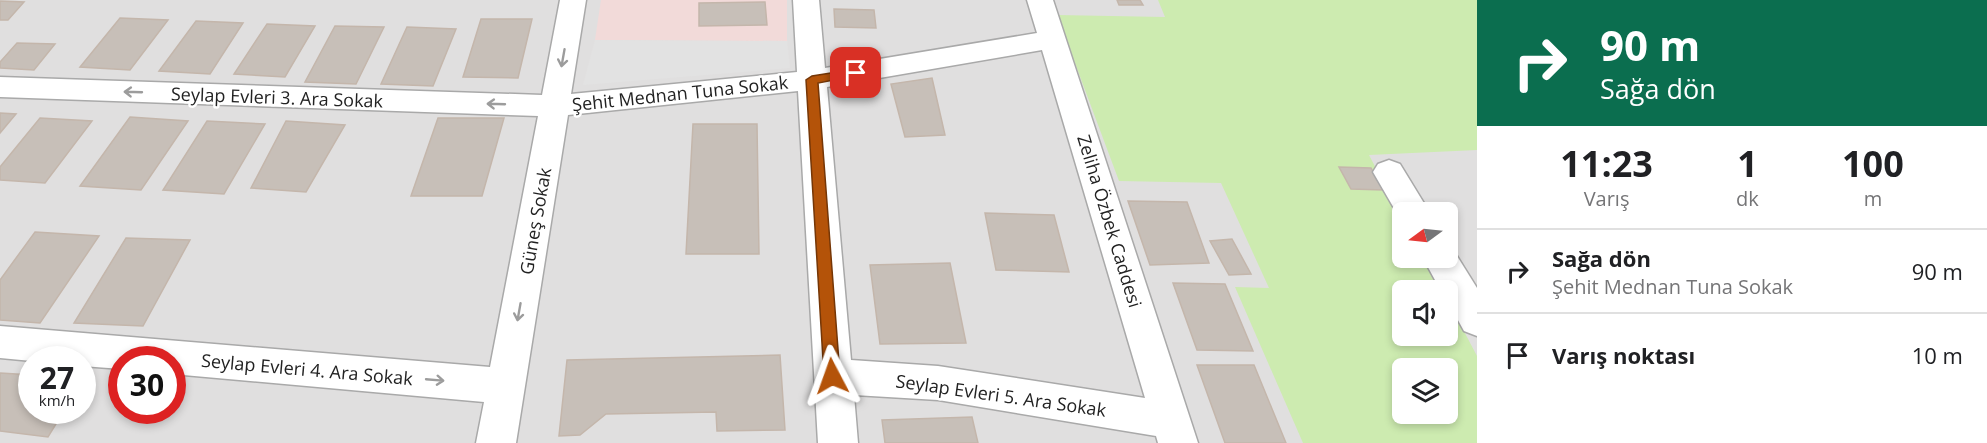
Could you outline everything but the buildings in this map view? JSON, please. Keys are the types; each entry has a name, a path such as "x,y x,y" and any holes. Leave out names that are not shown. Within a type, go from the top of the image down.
{"street":[{"name":"Güneş Sokak","path":"496,443 573,0"},
{"path":"807,0 838,443"},
{"name":"Zeliha Özbek Caddesi","path":"1040,0 1174,431"},
{"name":"Şehit Mednan Tuna Sokak","path":"555,106 812,80 1053,39"},
{"name":"Seylap Evleri 3. Ara Sokak","path":"0,87 555,106"},
{"path":"1389,172 1407,202"},
{"path":"1446,268 1477,320"},
{"name":"Seylap Evleri 4. Ara Sokak","path":"0,342 506,386"},
{"name":"Seylap Evleri 5. Ara Sokak","path":"832,376 938,383 1174,431"}],"shaded area":[{"path":"0,0 1477,0 1477,443 0,443"},
{"path":"601,0 787,0 787,41 595,40"},
{"path":"595,40 787,41 790,68 583,85"}],"green space":[{"path":"1158,0 1477,0 1477,150 1369,155 1394,202 1392,268 1429,268 1436,280 1392,280 1392,346 1458,346 1458,320 1477,356 1477,443 1303,443 1235,287 1269,288 1221,183 1119,181 1057,15 1165,17"}],"route":[{"path":"832,376 812,80 856,73"}]}
